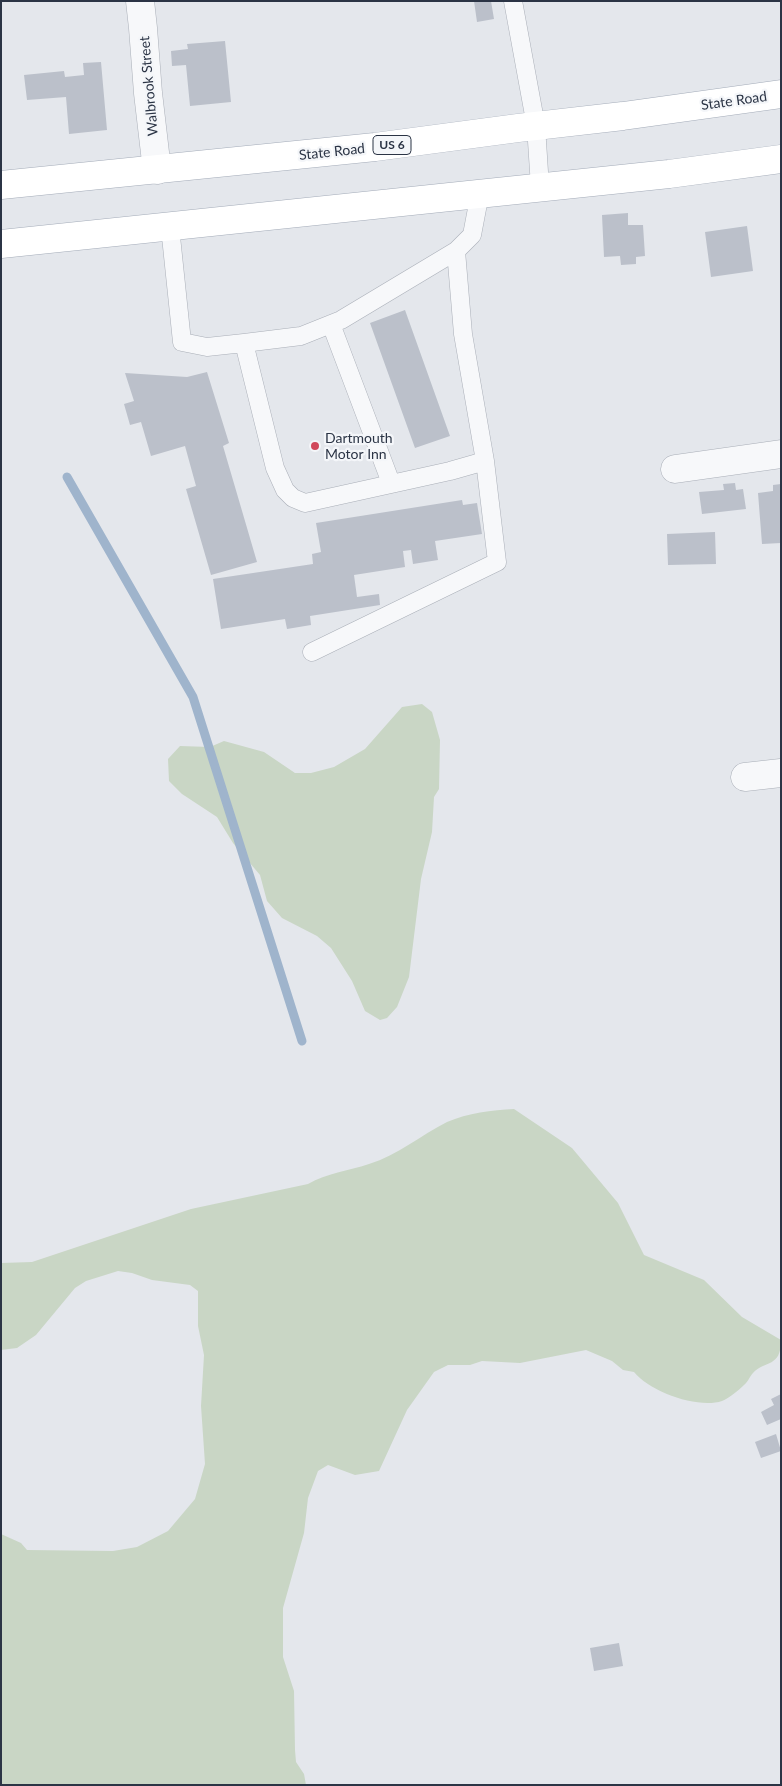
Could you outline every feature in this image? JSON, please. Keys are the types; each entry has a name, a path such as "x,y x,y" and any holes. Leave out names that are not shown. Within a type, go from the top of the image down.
{"main road":[{"name":"State Road","path":"1,185 375,147 781,94"},
{"path":"1,244 669,174 781,159"}],"street":[{"name":"Walbrook Street","path":"140,1 157,170"},
{"path":"675,469 781,454"},
{"path":"745,777 781,772"}],"lane":[{"path":"513,1 536,126 540,187"},
{"path":"170,227 182,342 207,347 244,344 301,336 341,320 456,251 472,235 480,193"},
{"path":"312,652 497,562 485,461 463,334 456,251"},
{"path":"331,324 391,483"},
{"path":"244,344 275,468 286,490 293,498 305,503 450,471 485,461"}],"green space":[{"path":"422,704 432,712 440,740 439,789 434,797 432,832 421,879 409,977 397,1007 387,1018 380,1020 365,1011 352,981 331,948 317,936 282,918 267,901 260,875 233,843 217,817 182,794 169,781 168,759 180,746 210,747 224,741 264,752 295,773 311,773 334,767 365,749 402,707"},
{"path":"514,1109 572,1148 618,1203 644,1255 704,1280 742,1317 781,1340 780,1349 775,1359 752,1374 745,1384 731,1396 722,1401 712,1403 688,1401 663,1392 651,1386 634,1372 623,1370 612,1361 586,1350 520,1363 482,1361 470,1365 448,1365 434,1372 407,1410 379,1471 355,1475 328,1465 318,1471 308,1498 304,1533 283,1608 283,1657 294,1691 296,1762 304,1774 306,1785 1,1785 1,1534 21,1543 27,1550 113,1551 137,1547 168,1531 195,1499 205,1464 201,1406 204,1355 198,1326 198,1291 190,1285 152,1280 132,1273 118,1271 86,1281 75,1288 36,1335 17,1348 1,1350 1,1263 32,1262 191,1209 308,1184 330,1175 380,1160 437,1127 463,1116 480,1112"}],"building":[{"path":"474,1 491,1 494,19 477,22"},
{"path":"225,41 231,102 190,106 186,65 172,66 171,51 188,49 187,44"},
{"path":"101,62 107,130 69,134 66,97 27,100 24,75 64,71 65,77 84,75 83,63"},
{"path":"628,213 628,225 643,225 645,256 636,257 636,264 621,265 620,256 604,257 602,215"},
{"path":"747,226 753,271 711,277 705,232"},
{"path":"405,310 450,436 415,448 370,323"},
{"path":"207,372 229,443 223,446 257,562 211,575 186,489 196,486 185,446 151,456 141,422 130,425 124,404 134,401 125,373 187,377"},
{"path":"735,483 736,490 743,489 746,509 702,514 699,492 724,490 723,484"},
{"path":"781,484 781,543 762,544 758,493 773,491 773,485"},
{"path":"462,500 463,505 477,503 482,534 435,541 438,560 413,564 411,550 403,551 405,567 354,575 357,597 379,594 380,605 310,616 311,625 287,629 285,619 221,629 213,579 313,564 312,554 321,552 316,523"},
{"path":"715,532 716,564 668,565 667,534"},
{"path":"781,1394 781,1419 767,1425 761,1412 774,1405 771,1399"},
{"path":"776,1434 781,1451 761,1458 755,1442"},
{"path":"619,1643 623,1666 594,1671 590,1648"}],"waterway":[{"path":"67,477 193,697 302,1041"}],"place":[{"name":"Dartmouth Motor Inn","path":"315,446"}]}
